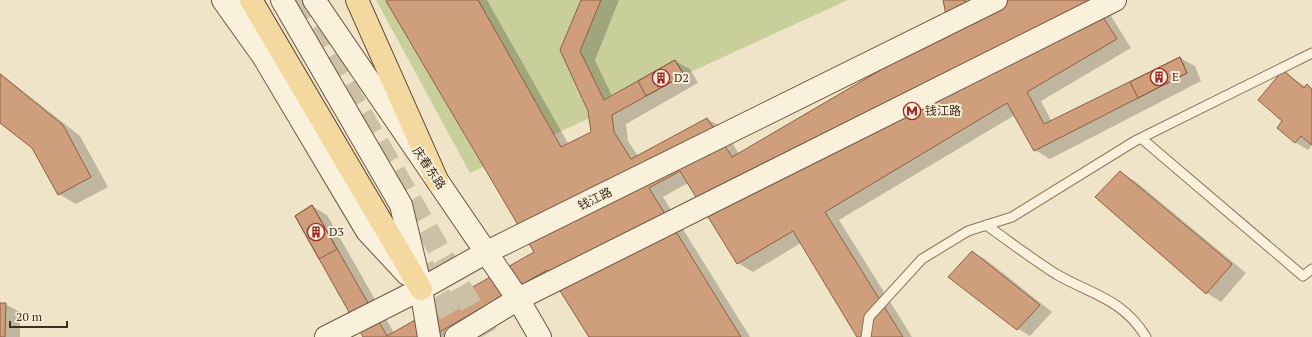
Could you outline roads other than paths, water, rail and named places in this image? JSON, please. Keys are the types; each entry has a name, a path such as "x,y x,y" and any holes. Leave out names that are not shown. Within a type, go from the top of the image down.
{"main road":[{"path":"223,0 262,56 367,231 421,289"},
{"path":"250,0 421,289"},
{"path":"282,0 401,205 421,289 429,337"},
{"name":"庆春东路","path":"314,0 485,253 518,298 540,337"},
{"path":"357,0 437,180"},
{"path":"456,337 518,298 1115,0"},
{"name":"钱江路","path":"326,337 421,289 485,253 985,2"}],"lane":[{"path":"238,0 262,56"},
{"path":"866,337 869,317 922,259 968,231 1012,217 1141,138 1312,53"},
{"path":"1141,138 1303,276 1312,269"},
{"path":"986,225 1055,273 1106,298 1124,310 1138,324 1146,337"}],"tunnel":[{"path":"296,0 489,337"},
{"path":"423,266 463,337"}],"place":[{"name":"E","path":"1159,77"},
{"name":"D2","path":"661,78"},
{"name":"钱江路","path":"912,111"},
{"name":"D3","path":"316,232"}]}
